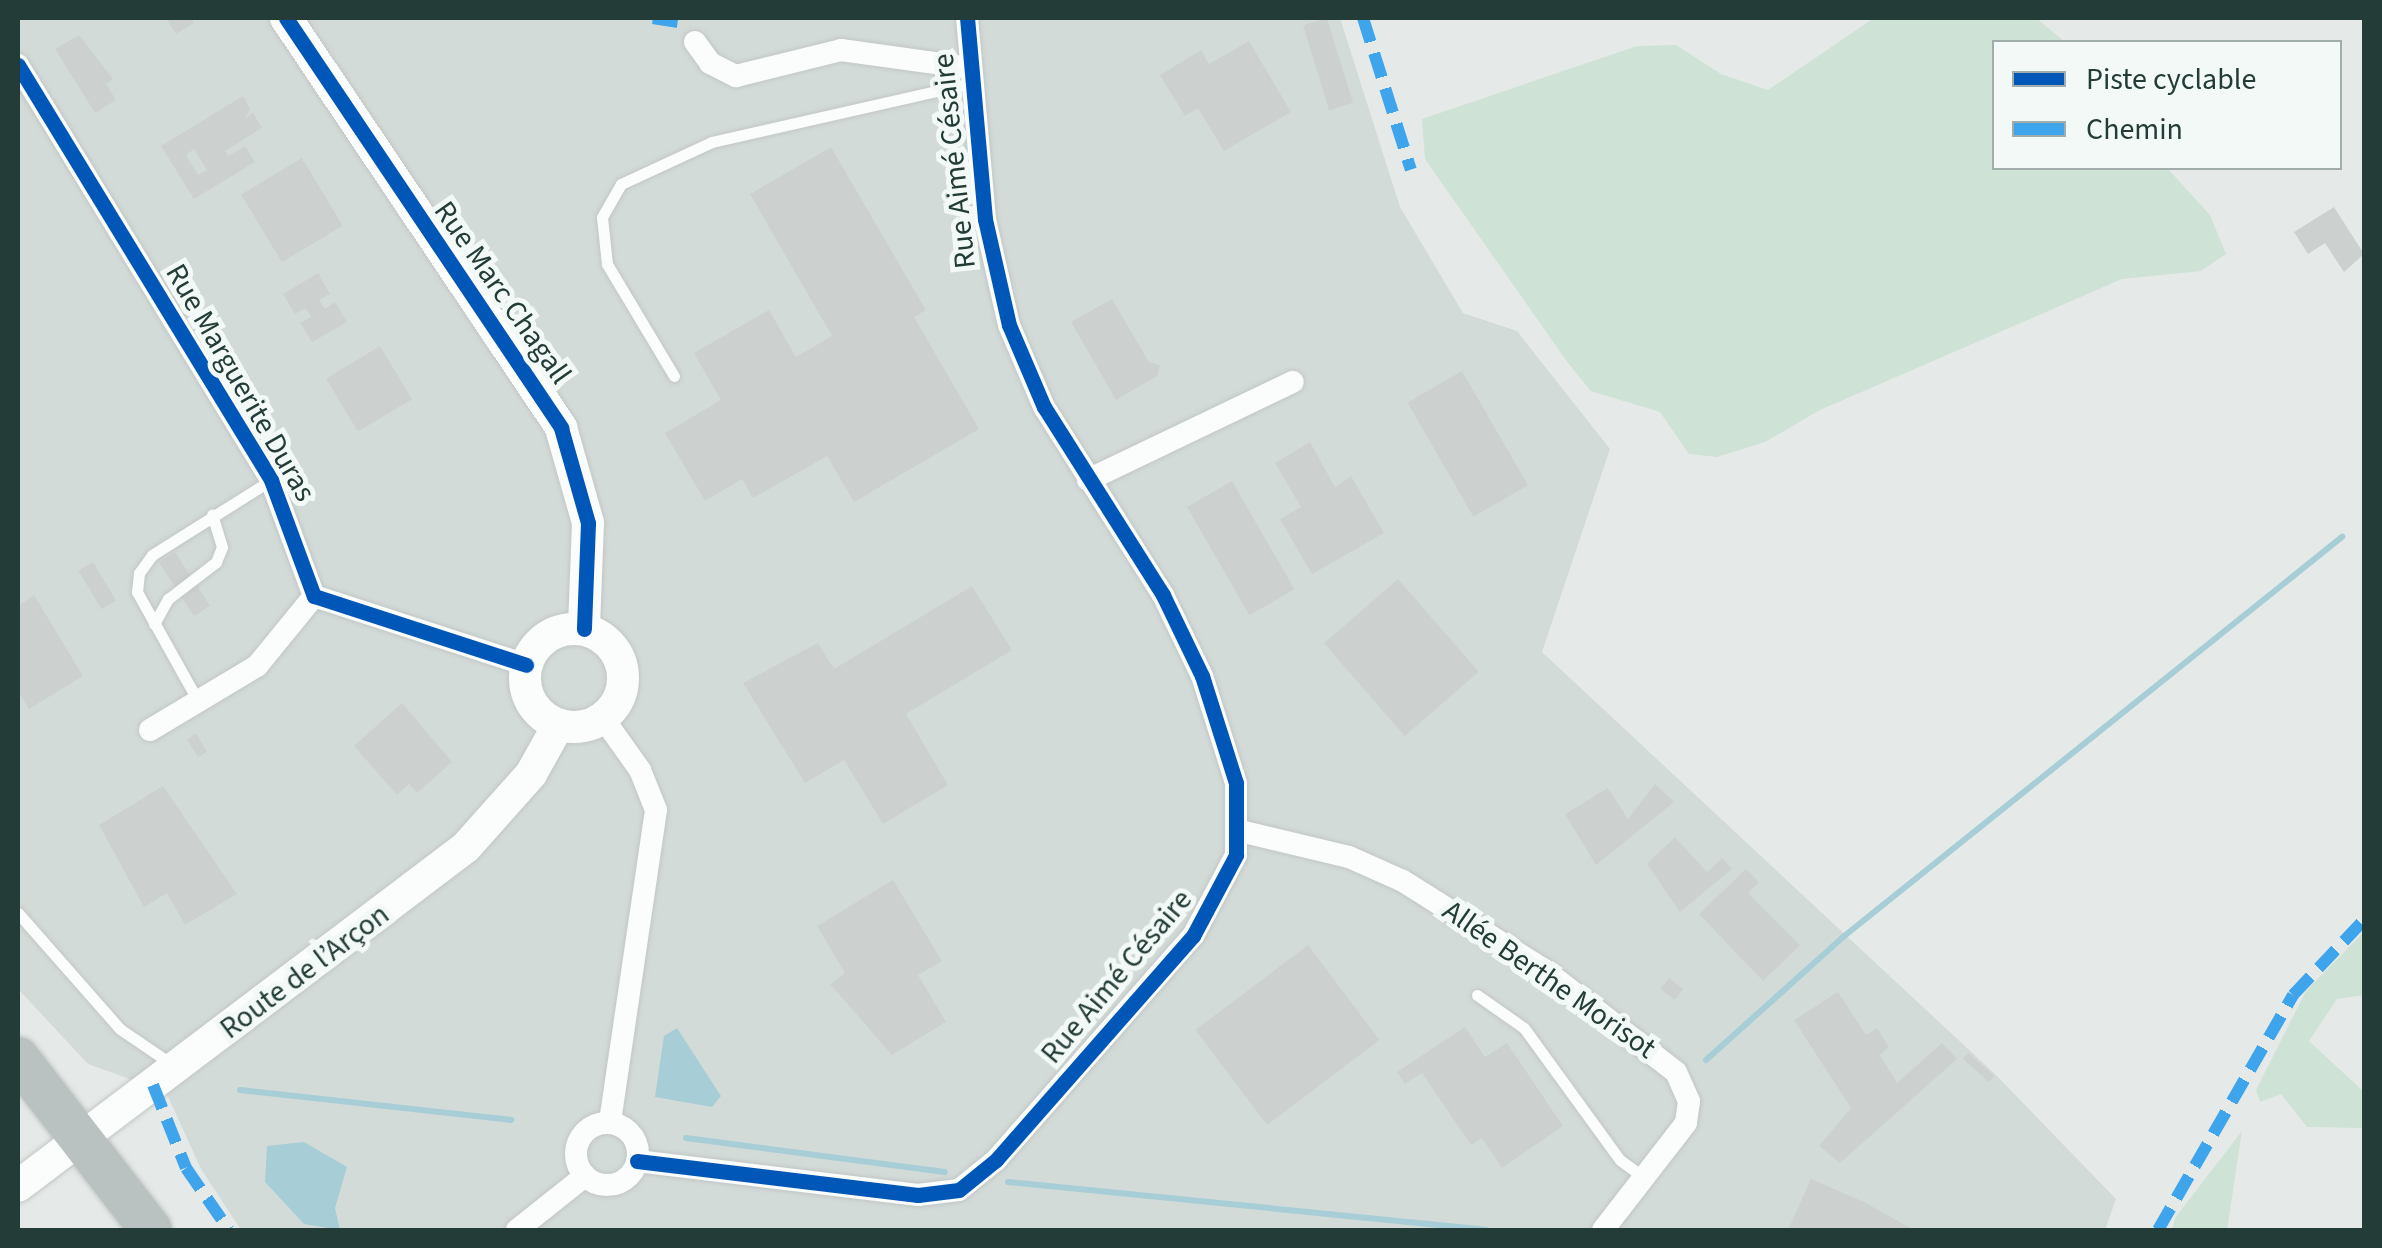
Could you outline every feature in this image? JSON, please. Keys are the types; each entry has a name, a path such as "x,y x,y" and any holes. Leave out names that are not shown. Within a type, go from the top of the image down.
{"highway":[{"path":"18,1058 151,1230"}],"street":[{"name":"Rue Marc Chagall","path":"286,18 561,428 588,524 584,629"},
{"name":"Rue Aimé Césaire","path":"637,1161 918,1196 959,1190 996,1160 1194,936 1229,876 1240,830 1236,782 1202,676 1164,595 1044,408 1009,325 985,219 967,18"},
{"path":"696,42 710,62 736,76 841,50 971,75"},
{"name":"Rue Marguerite Duras","path":"18,65 271,480 314,596"},
{"path":"1088,480 1293,382"},
{"path":"150,730 257,666 314,596 526,665"},
{"path":"584,629 605,639 623,667 618,701 603,718 558,724 531,701 526,665 544,639 584,629"},
{"path":"603,718 640,770 656,810 610,1123"},
{"name":"Route de l’Arçon","path":"18,1186 466,847 531,774 558,724"},
{"name":"Allée Berthe Morisot","path":"1240,830 1349,858 1404,881 1543,969 1676,1072 1689,1102 1686,1123 1603,1230"},
{"path":"585,1176 616,1184 637,1161 632,1136 610,1123"},
{"path":"585,1176 578,1140 610,1123"},
{"path":"516,1230 585,1176"}],"lane":[{"path":"674,376 607,264 602,217 621,184 712,142 971,75"},
{"path":"198,701 138,592 144,564 212,514 271,480"},
{"path":"154,624 168,599 216,562 222,547 212,514"},
{"path":"18,913 120,1029 176,1067"},
{"path":"1477,996 1524,1028 1620,1160 1643,1178"}],"shaded area":[{"path":"18,18 1340,18 1400,207 1463,313 1517,331 1610,449 1542,652 1996,1075 2116,1199 2105,1230 241,1230 201,1169 166,1092 88,1064 18,989"}],"green space":[{"path":"1874,18 2036,18 2063,40 1992,40 1992,170 2169,170 2210,215 2226,254 2201,271 2122,279 1820,410 1765,442 1717,457 1689,454 1660,412 1591,391 1568,363 1425,159 1422,119 1637,46 1676,45 1721,74 1768,90"},
{"path":"2364,932 2364,995 2337,999 2309,1041 2364,1092 2364,1128 2307,1127 2281,1094 2260,1102 2256,1090 2306,991"},
{"path":"2242,1131 2227,1230 2172,1230 2175,1218"}],"water":[{"path":"677,1028 721,1096 712,1107 655,1097 664,1036"},
{"path":"304,1142 347,1167 335,1208 340,1230 304,1224 265,1182 267,1146"}],"building":[{"path":"166,18 191,18 194,23 176,34"},
{"path":"1327,18 1353,103 1329,110 1303,25"},
{"path":"79,35 113,79 106,84 116,100 95,113 55,49"},
{"path":"1249,41 1291,112 1224,151 1198,108 1185,116 1160,75 1201,50 1209,64"},
{"path":"243,96 250,109 245,118 253,113 262,128 225,151 228,156 245,146 255,162 194,199 161,146","holes":["194,149 207,170 198,175 186,155"]},
{"path":"831,147 926,310 914,317 979,429 854,502 827,456 753,498 742,479 705,501 665,433 721,400 694,353 769,310 796,357 832,336 750,194"},
{"path":"302,158 343,226 282,262 241,195"},
{"path":"2334,207 2364,254 2344,272 2325,243 2308,254 2294,232"},
{"path":"318,273 330,294 319,300 325,309 335,302 347,322 312,342 300,323 311,317 306,308 295,314 283,294"},
{"path":"1112,299 1149,362 1160,365 1157,376 1116,400 1071,322"},
{"path":"380,346 412,399 358,432 326,378"},
{"path":"1462,371 1528,485 1473,517 1407,402"},
{"path":"1310,442 1335,487 1351,476 1384,533 1312,574 1280,519 1301,507 1275,463"},
{"path":"1232,481 1294,589 1249,615 1187,507"},
{"path":"175,552 210,606 194,616 159,562"},
{"path":"93,562 116,601 102,609 78,571"},
{"path":"1398,579 1479,672 1405,736 1324,643"},
{"path":"972,586 1012,650 906,714 948,785 883,824 844,760 805,783 743,683 818,643 834,669"},
{"path":"34,595 83,676 29,709 18,691 18,606"},
{"path":"402,703 452,762 417,793 409,784 397,795 354,746"},
{"path":"196,733 207,752 198,757 187,740"},
{"path":"1655,784 1674,802 1596,865 1565,814 1608,788 1628,819"},
{"path":"163,786 237,894 185,925 167,893 144,907 99,825"},
{"path":"1675,837 1707,872 1722,858 1732,869 1680,912 1647,864"},
{"path":"1746,869 1759,882 1748,893 1800,945 1763,981 1699,914"},
{"path":"893,880 942,961 918,975 946,1022 892,1055 830,984 845,973 817,926"},
{"path":"1308,945 1380,1040 1267,1125 1195,1030"},
{"path":"1669,978 1683,989 1675,1000 1660,989"},
{"path":"1838,992 1866,1035 1877,1028 1889,1047 1880,1055 1897,1083 1942,1043 1957,1059 1840,1163 1819,1146 1851,1108 1794,1020"},
{"path":"1465,1027 1485,1057 1507,1043 1563,1126 1502,1168 1482,1138 1471,1145 1422,1073 1405,1084 1397,1072"},
{"path":"1968,1053 1994,1076 1989,1082 1963,1059"},
{"path":"1811,1179 1864,1202 1914,1230 1788,1230"}],"waterway":[{"path":"1706,1060 1843,937 2342,537"},
{"path":"240,1090 511,1120"},
{"path":"686,1138 945,1172"},
{"path":"1008,1182 1486,1230"}],"marked path":[{"path":"653,18 690,24"},
{"path":"1363,18 1411,170"},
{"path":"2158,1230 2293,995 2364,920"},
{"path":"153,1085 186,1168 229,1230"}],"cycle path":[{"path":"286,18 561,428 588,523 584,629"},
{"path":"637,1161 918,1195 959,1190 996,1160 1193,936 1236,855 1236,783 1202,676 1163,595 1044,407 1009,325 985,219 967,18"},
{"path":"18,65 271,480 314,596 526,665"}]}
